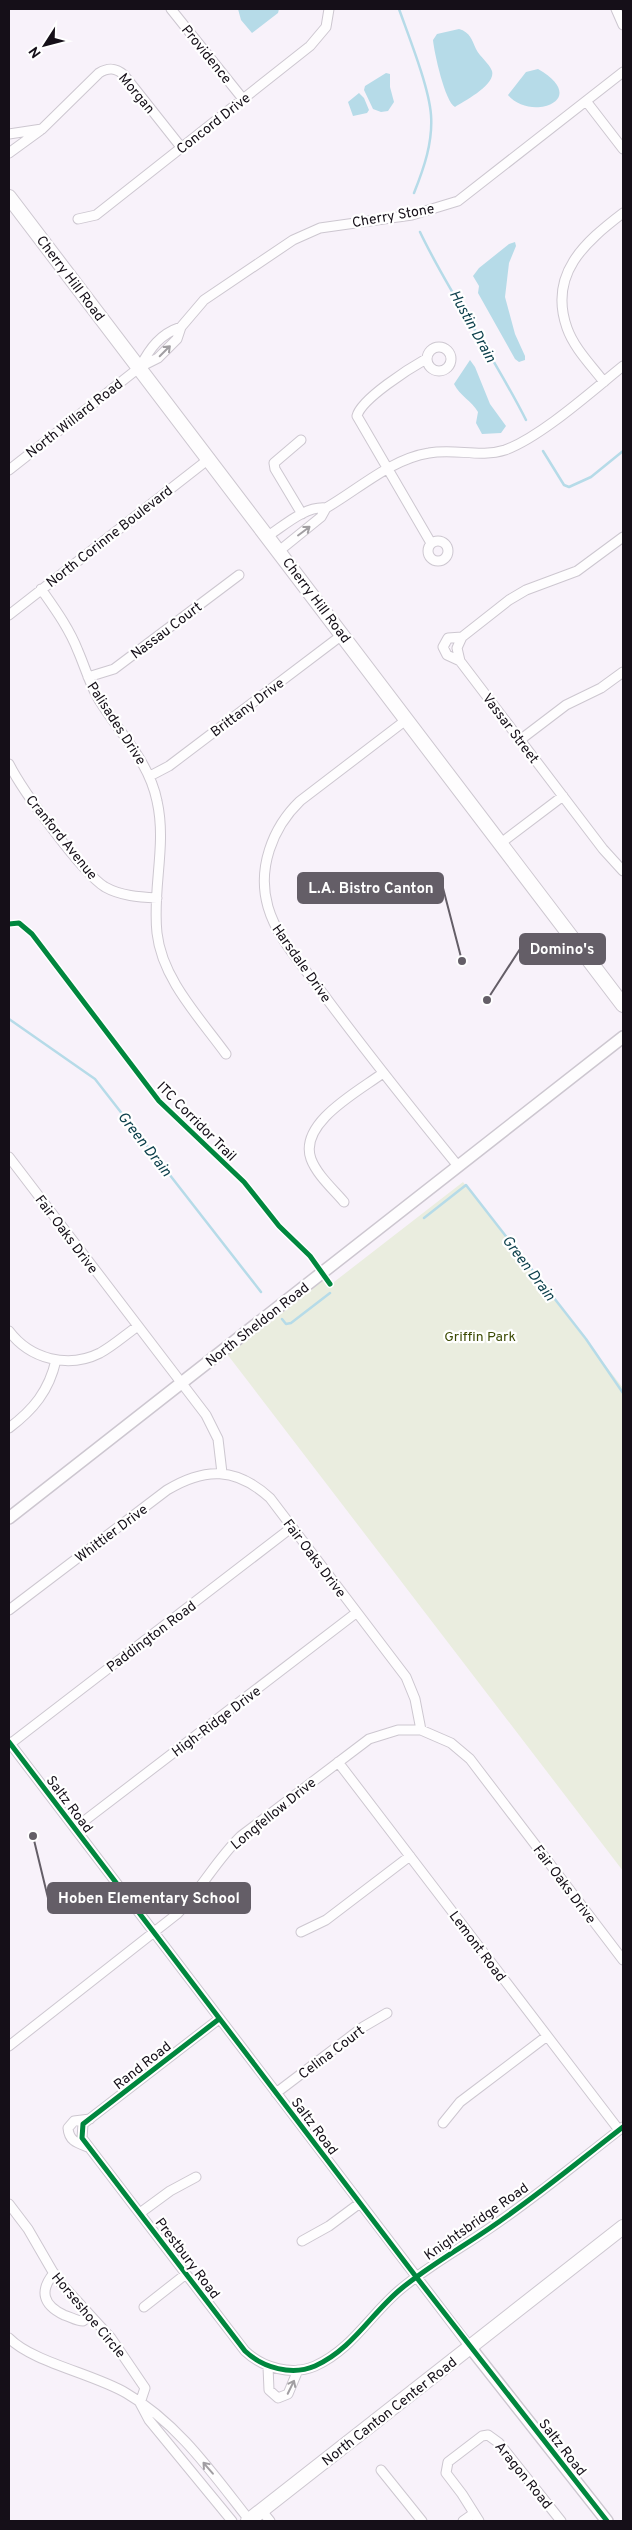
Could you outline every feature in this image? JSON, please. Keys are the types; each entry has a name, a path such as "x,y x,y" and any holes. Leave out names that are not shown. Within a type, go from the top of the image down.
{"main road":[{"name":"Cherry Hill Road","path":"9,197 210,458 406,720 623,1004"},
{"name":"North Canton Center Road","path":"249,2521 266,2516 470,2347 623,2227"}],"street":[{"name":"Providence","path":"171,9 243,99"},
{"name":"Concord Drive","path":"78,219 96,214 316,41 326,28 329,9"},
{"path":"616,9 623,25"},
{"name":"Morgan","path":"42,129 99,73 114,69 124,75 181,147"},
{"name":"Cherry Stone","path":"140,367 158,358 177,339 181,327 204,300 302,236 333,225 412,215 458,201 623,72"},
{"path":"586,101 623,149"},
{"path":"9,134 42,129"},
{"path":"9,153 42,129"},
{"path":"604,382 574,341 567,328 563,297 568,272 578,252 595,234 623,214"},
{"name":"Cherry Stone","path":"140,367 150,347 169,331 181,327"},
{"path":"426,359 409,369 372,398 357,413 357,420 432,543"},
{"path":"279,550 321,517 326,508 387,469 415,456 432,452 485,454 505,450 529,438 623,366"},
{"name":"North Willard Road","path":"9,470 140,367"},
{"path":"301,440 274,462 275,470 302,514"},
{"name":"North Corinne Boulevard","path":"9,615 210,458"},
{"path":"268,536 316,507 326,508"},
{"path":"460,641 517,594 577,572 623,537"},
{"name":"Nassau Court","path":"88,677 114,669 239,574"},
{"name":"Palisades Drive","path":"41,589 68,630 99,700 141,758 150,776 157,801 161,830 157,933 164,963 174,982 226,1054"},
{"name":"Brittany Drive","path":"150,776 169,766 342,634"},
{"name":"Vassar Street","path":"460,660 460,641 448,638 443,644 446,655 460,660 603,849 623,871"},
{"path":"520,740 566,704 601,688 623,672"},
{"name":"Harsdale Drive","path":"406,720 292,809 272,841 264,874 267,906 279,934 383,1073 458,1166"},
{"name":"Cranford Avenue","path":"9,764 24,789 97,882 122,894 157,898"},
{"path":"501,843 563,796"},
{"name":"North Sheldon Road","path":"9,1518 623,1037"},
{"path":"344,1202 311,1159 309,1148 311,1134 322,1119 383,1073"},
{"name":"Fair Oaks Drive","path":"9,1157 182,1383 214,1430 220,1450 222,1474 242,1479 261,1490 270,1498 409,1682 421,1730 451,1743 470,1759 623,1960"},
{"path":"9,1331 32,1352 56,1360 75,1360 97,1354 138,1326"},
{"path":"9,1428 34,1407 43,1395 54,1372 56,1360"},
{"name":"Whittier Drive","path":"9,1610 167,1490 194,1476 222,1474"},
{"name":"Paddington Road","path":"10,1743 291,1528"},
{"name":"High-Ridge Drive","path":"75,1828 356,1613"},
{"name":"Longfellow Drive","path":"9,2046 187,1904 224,1852 241,1836 338,1762 376,1736 398,1730 421,1730"},
{"name":"Saltz Road","path":"10,1743 417,2278 607,2521"},
{"name":"Lemont Road","path":"338,1762 547,2036 621,2129"},
{"path":"300,1932 326,1920 410,1856"},
{"name":"Celina Court","path":"276,2093 363,2027 387,2013"},
{"name":"Rand Road","path":"82,2131 84,2124 90,2119 219,2019"},
{"path":"443,2123 460,2102 547,2036"},
{"name":"Rand Road","path":"68,2128 74,2120 90,2119"},
{"name":"Prestbury Road","path":"68,2128 69,2135 74,2142 88,2147"},
{"name":"Knightsbridge Road","path":"298,2370 314,2367 336,2353 360,2332 394,2294 447,2255 490,2228 621,2129"},
{"name":"Prestbury Road","path":"82,2131 82,2138 88,2147 245,2351 268,2367 298,2370"},
{"path":"140,2213 170,2191 196,2177"},
{"path":"302,2241 328,2226 360,2203"},
{"name":"Horseshoe Circle","path":"9,2204 28,2229 54,2273 89,2316 111,2338 144,2388 140,2403 149,2420 232,2521"},
{"path":"54,2273 46,2282 44,2291 45,2298 50,2305 55,2310 78,2321 84,2320 89,2316"},
{"path":"144,2307 186,2274"},
{"name":"Horseshoe Circle","path":"9,2338 27,2351 116,2388 162,2416 226,2489 249,2521"},
{"path":"268,2367 269,2390 278,2398 288,2394 298,2370"},
{"name":"Aragon Road","path":"476,2518 445,2468 448,2462 482,2436 488,2435 499,2442 561,2521"},
{"path":"170,2445 181,2436"},
{"path":"382,2470 422,2521"},
{"path":"214,2499 226,2489"},
{"path":"462,2521 476,2518"}],"green space":[{"name":"Griffin Park","path":"463,1182 623,1388 623,1871 227,1354 324,1279 329,1285 334,1282"}],"water":[{"path":"238,9 279,9 278,13 252,33 241,20"},
{"path":"459,29 466,32 470,37 478,52 491,68 492,76 484,87 455,107 447,96 444,87 433,40 437,34"},
{"path":"538,69 553,80 559,90 558,98 552,104 530,107 518,103 508,95 526,72"},
{"path":"386,73 390,74 390,87 394,102 388,111 381,112 373,109 364,90 365,86"},
{"path":"359,93 364,98 369,110 367,113 353,116 348,102"},
{"path":"515,242 516,246 509,263 505,297 515,334 525,356 525,360 519,362 515,359 478,293 479,286 473,276 479,268 509,244"},
{"path":"470,360 475,367 490,404 506,426 501,433 482,434 476,423 478,412 454,384"}],"waterway":[{"name":"Hustin Drain","path":"399,9 423,77 431,115 429,145 414,193"},
{"name":"Hustin Drain","path":"420,232 445,280 514,396 526,420"},
{"name":"Hustin Drain","path":"543,451 564,485 569,487 591,477 623,451"},
{"name":"Green Drain","path":"9,1019 95,1079 261,1292"},
{"name":"Green Drain","path":"424,1218 466,1185 586,1339 623,1393"},
{"name":"Green Drain","path":"282,1319 286,1324 291,1323 330,1293"}],"cycle path":[{"name":"ITC Corridor Trail","path":"9,924 19,923 32,934 159,1101 244,1182 279,1226 310,1256 330,1284"},
{"path":"9,1742 417,2278 607,2521"},
{"path":"219,2019 83,2124 82,2138 245,2351 260,2362 278,2369 306,2369 328,2359 351,2340 402,2288 524,2204 623,2127"}],"place":[{"name":"L.A. Bistro Canton","path":"462,961"},
{"name":"Domino's","path":"487,1000"},
{"name":"Hoben Elementary School","path":"33,1836"}]}
